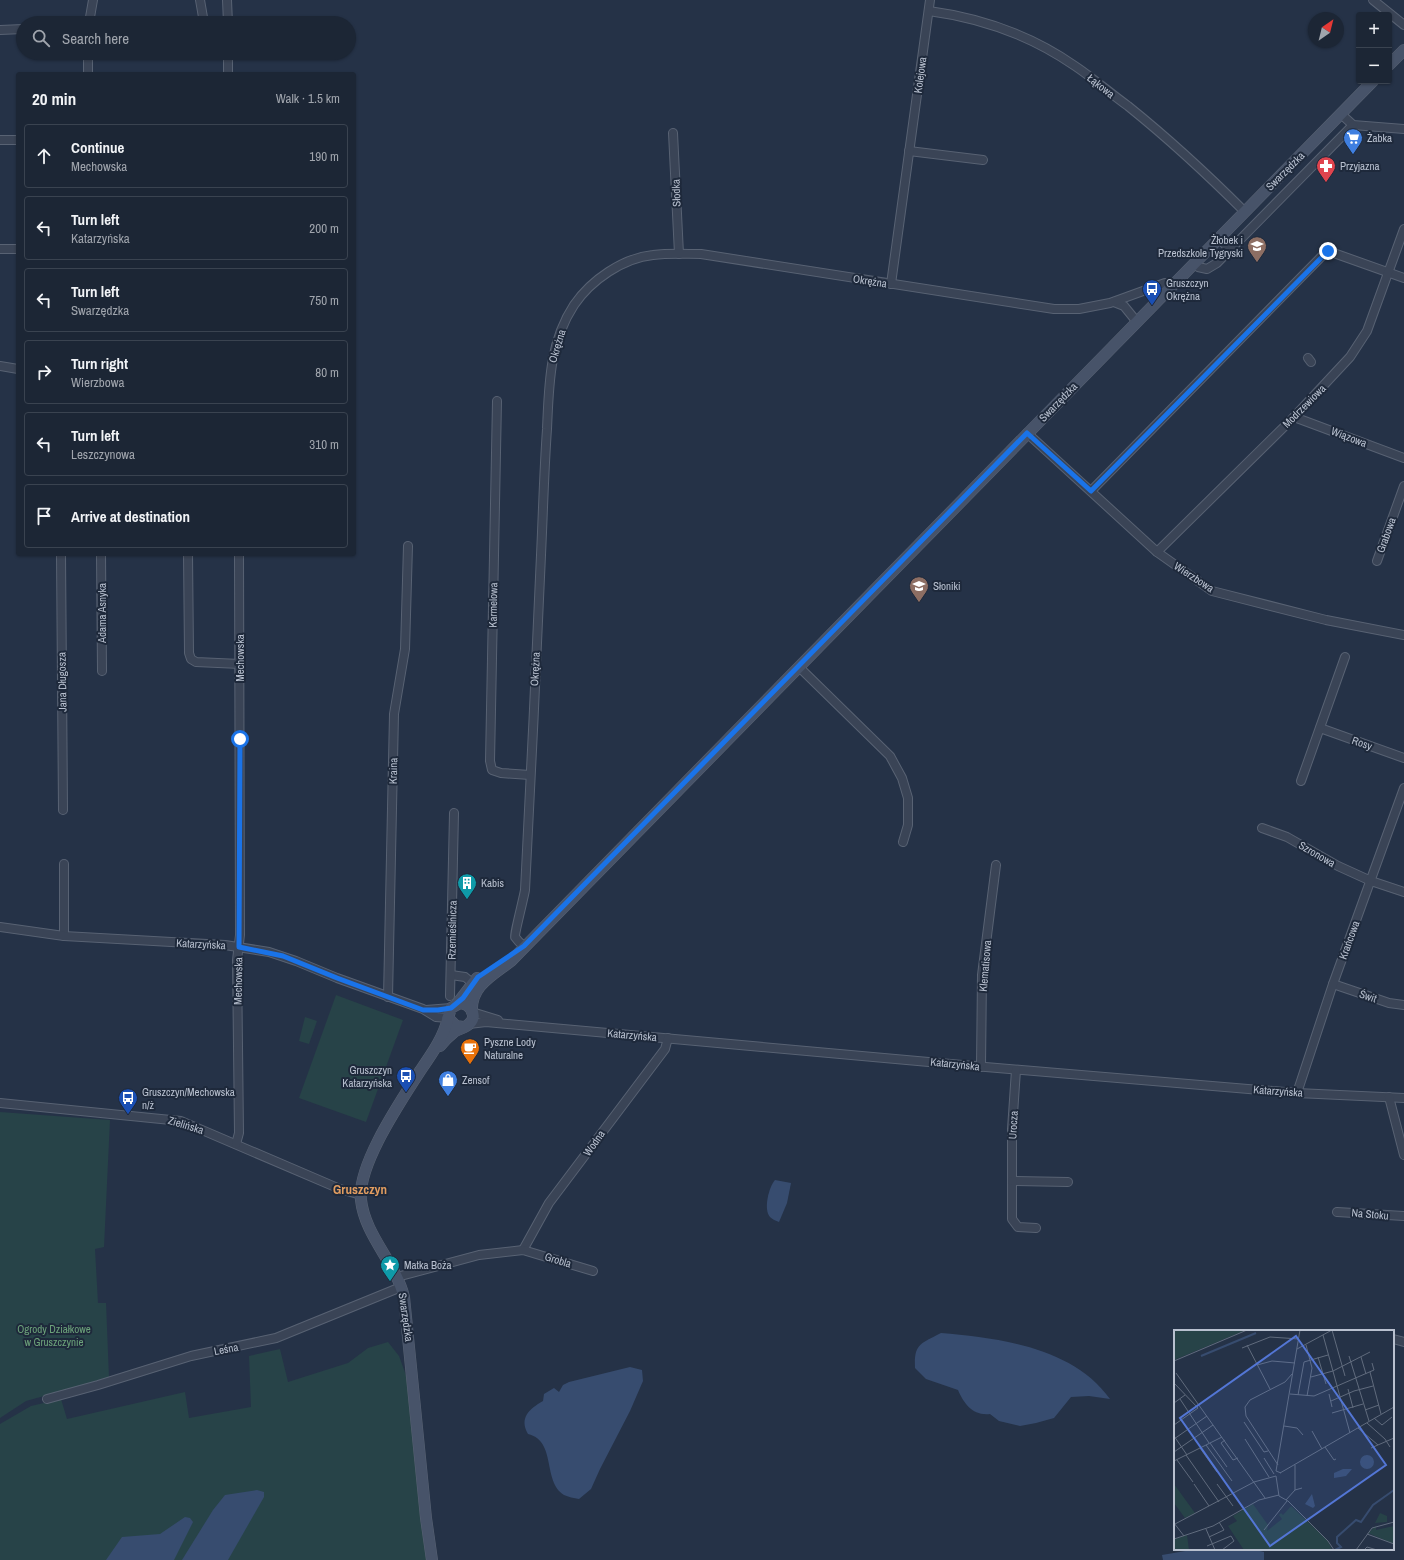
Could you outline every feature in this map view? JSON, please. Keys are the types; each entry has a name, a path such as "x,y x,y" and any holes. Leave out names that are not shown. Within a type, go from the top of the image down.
{"street":[{"path":"90,16 93,0"},
{"path":"200,0 203,16"},
{"path":"227,0 228,16"},
{"name":"Kolejowa","path":"891,284 930,0"},
{"path":"1373,0 1404,25"},
{"name":"Łąkowa","path":"929,11 971,19 1005,30 1054,53 1074,65 1169,139 1245,212"},
{"path":"0,30 16,29"},
{"path":"1392,62 1404,50"},
{"path":"88,60 88,72"},
{"path":"228,60 228,72"},
{"name":"Swarzędzka","path":"432,1560 426,1518 406,1308 399,1282 375,1239 363,1208 361,1195 364,1175 378,1143 406,1093 432,1054 446,1026 452,1006 476,985 511,961 524,946 1370,84"},
{"path":"1341,114 1353,125 1404,129"},
{"path":"1194,263 1198,267 1207,269 1217,264 1353,125"},
{"name":"Słodka","path":"674,133 678,254"},
{"path":"0,140 16,140"},
{"path":"909,151 983,160"},
{"name":"Modrzewiowa","path":"1157,552 1294,417 1332,378 1357,349 1367,331 1404,229"},
{"path":"1219,238 1230,250"},
{"path":"0,249 16,249"},
{"path":"1091,491 1328,251 1404,278"},
{"name":"Okrężna","path":"524,946 515,937 514,932 519,920 525,890 544,474 551,367 556,342 567,317 575,304 606,274 619,265 651,255 678,254 701,254 1044,308 1079,309 1114,302 1165,283 1170,288"},
{"path":"1114,302 1124,306 1137,322"},
{"path":"0,366 16,369"},
{"name":"Karmelowa","path":"497,401 490,760 492,770 501,773 530,775"},
{"name":"Wiązowa","path":"1294,417 1404,458"},
{"name":"Wierzbowa","path":"1027,433 1157,552 1212,590 1326,620 1404,635"},
{"name":"Grabowa","path":"1377,561 1404,486"},
{"name":"Kraina","path":"388,997 394,714 405,649 408,546"},
{"name":"Jana Długosza","path":"61,556 63,810"},
{"name":"Adama Asnyka","path":"102,556 102,671"},
{"path":"188,556 190,659 196,662 240,664"},
{"name":"Mechowska","path":"236,1144 239,1133 237,960 239,947 239,556"},
{"path":"1300,781 1345,657"},
{"path":"799,667 890,756 902,778 908,798 908,825 903,842"},
{"name":"Rosy","path":"1320,728 1404,758"},
{"name":"Krańcowa","path":"1297,1094 1333,984 1404,788"},
{"name":"Rzemieślnicza","path":"452,1006 451,975 454,813"},
{"name":"Szronowa","path":"1262,828 1287,837 1338,866 1371,881 1404,892"},
{"path":"64,864 64,936"},
{"name":"Klematisowa","path":"981,1067 982,975 996,865"},
{"name":"Katarzyńska","path":"0,927 64,936 239,947 283,956 423,1010 452,1006"},
{"name":"Rzemieślnicza","path":"451,975 465,977 476,985"},
{"name":"Świt","path":"1333,984 1389,1003 1404,1004"},
{"path":"472,1012 466,1004 452,1006 456,1026 466,1026 472,1019 473,998 476,985"},
{"name":"Katarzyńska","path":"472,1012 506,1024"},
{"name":"Katarzyńska","path":"466,1026 486,1022 1297,1094 1404,1098"},
{"name":"Swarzędzka","path":"432,1054 454,1032 466,1026"},
{"name":"Wodna","path":"523,1250 550,1203 665,1049 668,1038"},
{"name":"Urocza","path":"1016,1070 1012,1129 1012,1219 1018,1227 1036,1228"},
{"path":"1390,1097 1404,1155"},
{"name":"Zielińska","path":"0,1104 170,1119 190,1124 340,1189 361,1195"},
{"path":"1012,1181 1068,1182"},
{"name":"Na Stoku","path":"1337,1212 1404,1216"},
{"name":"Grobla","path":"523,1250 593,1271"},
{"name":"Leśna","path":"47,1399 191,1356 276,1338 399,1282 479,1256 523,1250"},
{"path":"1394,1339 1404,1342"}],"green space":[{"path":"336,995 403,1020 366,1122 299,1098"},
{"path":"305,1017 317,1021 309,1044 299,1041"},
{"name":"Ogrody Działkowe w Gruszczynie","path":"0,1112 110,1120 104,1247 95,1249 98,1303 106,1303 109,1378 26,1401 0,1418"},
{"path":"388,1342 399,1356 407,1378 428,1560 0,1560 0,1424 31,1406 61,1399 67,1419 185,1392 189,1418 251,1407 249,1356 280,1349 288,1382 348,1363 368,1348"}],"water":[{"path":"775,1180 791,1183 787,1203 779,1222 770,1217 767,1209 769,1193"},
{"path":"941,1333 987,1338 1033,1348 1076,1367 1094,1381 1110,1399 1089,1396 1071,1397 1054,1418 1020,1426 999,1421 990,1414 974,1411 966,1404 958,1390 926,1379 915,1368 917,1349 923,1343"},
{"path":"630,1367 642,1370 643,1381 630,1411 591,1489 579,1499 564,1495 557,1489 553,1481 543,1445 537,1438 528,1434 525,1428 525,1419 527,1414 533,1407 543,1401 544,1394 554,1388 559,1392 563,1385 569,1382"},
{"path":"257,1490 264,1492 264,1497 228,1560 182,1560 213,1510 225,1495"},
{"path":"185,1517 190,1518 193,1522 174,1560 106,1560 122,1537 160,1534"},
{"path":"1191,1550 1255,1550 1264,1552 1264,1560 1163,1560 1162,1555"}],"place":[{"name":"Żabka","path":"1353,155"},
{"name":"Przyjazna","path":"1326,183"},
{"name":"Żłobek i Przedszkole Tygryski","path":"1257,263"},
{"name":"Gruszczyn Okrężna","path":"1152,306"},
{"name":"Słoniki","path":"919,603"},
{"name":"Kabis","path":"467,900"},
{"name":"Pyszne Lody Naturalne","path":"470,1065"},
{"name":"Gruszczyn Katarzyńska","path":"406,1093"},
{"name":"Zensof","path":"448,1097"},
{"name":"Gruszczyn/Mechowska n/ż","path":"128,1115"},
{"name":"Matka Boża","path":"390,1282"}],"district":[{"name":"Gruszczyn","path":"360,1189"}],"route":[{"path":"240,739 239,947 283,956 423,1010 445,1010 451,1008 463,998 473,983 486,970 509,958 524,946 1027,433 1091,491 1328,251"}]}
